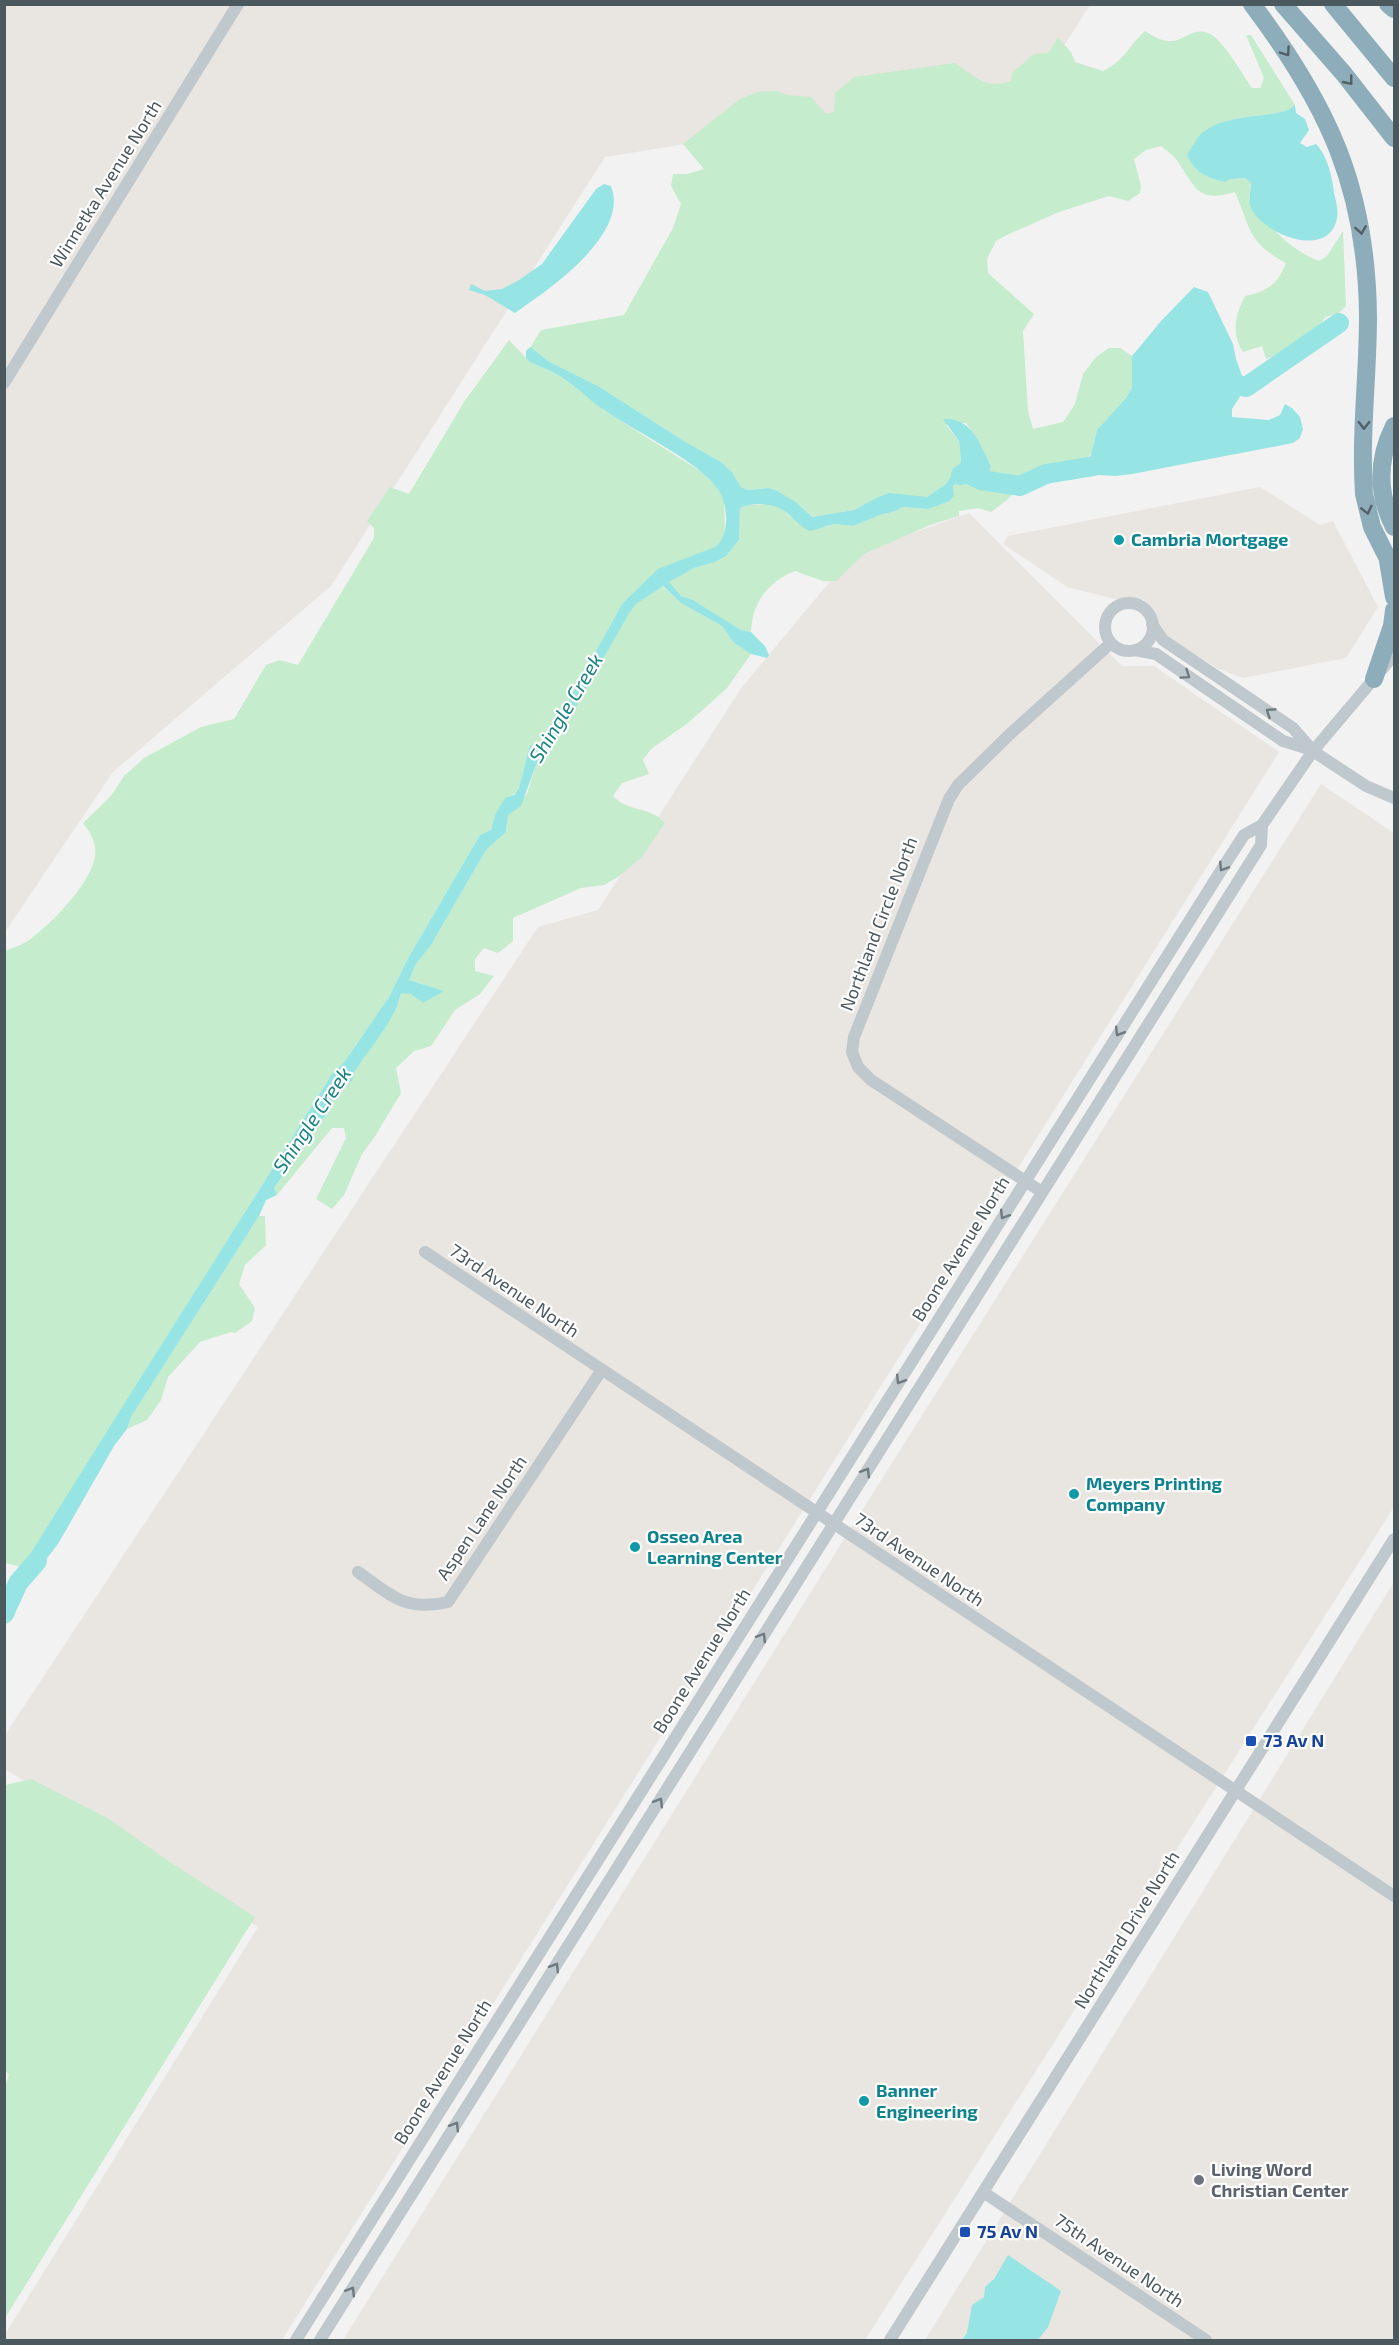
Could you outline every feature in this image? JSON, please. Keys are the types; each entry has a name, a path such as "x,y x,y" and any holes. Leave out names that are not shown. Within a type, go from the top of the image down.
{"highway":[{"path":"1252,4 1287,52 1316,98 1338,146 1355,203 1363,243 1367,301 1364,494 1368,515 1391,563 1395,597"},
{"path":"1283,4 1344,74 1395,138"},
{"path":"1333,4 1395,78"},
{"path":"1388,4 1395,9"},
{"path":"1393,523 1382,493 1381,469 1386,446 1395,426"},
{"path":"1374,679 1395,610"}],"street":[{"name":"Winnetka Avenue North","path":"4,383 238,4"},
{"path":"1313,751 1293,728 1163,640 1149,615 1142,608 1133,604 1118,606 1110,613 1106,623 1107,635 1111,643 1125,651 1135,650 1156,654 1283,741 1313,751 1366,786 1395,798"},
{"path":"1135,650 1150,639 1152,624"},
{"name":"Northland Circle North","path":"1042,1192 871,1080 858,1068 852,1052 854,1037 941,814 958,785 1009,735 1111,643"},
{"name":"Boone Avenue North","path":"296,2340 1244,835 1262,825 1313,751 1395,655"},
{"name":"Boone Avenue North","path":"320,2340 1261,845 1262,825"},
{"name":"73rd Avenue North","path":"424,1252 1395,1896"},
{"name":"Aspen Lane North","path":"358,1572 406,1603 427,1607 448,1602 602,1371"},
{"name":"Northland Drive North","path":"890,2340 1395,1539"},
{"name":"75th Avenue North","path":"982,2192 1206,2340"}],"shaded area":[{"path":"5,5 1090,5 1037,88 605,157 331,586 113,772 5,932"},
{"path":"1260,487 1320,525 1333,521 1378,607 1346,658 1243,678 1217,668 1170,638 1163,632 1154,609 1144,600 1115,599 1067,587 1003,544 1008,536"},
{"path":"969,513 1122,666 1154,666 1279,752 282,2340 5,2340 4,2336 258,1927 5,1769 5,1735 538,927 598,910 742,687 853,554"},
{"path":"1321,784 1394,833 1394,1507 865,2340 343,2340 861,1512"},
{"path":"1394,1582 1394,2340 925,2340"}],"green space":[{"path":"1145,31 1168,41 1198,32 1208,33 1226,49 1252,88 1260,88 1264,78 1246,35 1251,35 1295,105 1288,110 1239,118 1214,126 1199,137 1187,155 1198,170 1213,179 1225,182 1245,178 1251,183 1249,200 1280,236 1308,256 1319,261 1327,256 1343,231 1346,306 1339,313 1325,317 1315,334 1294,348 1266,359 1262,346 1243,352 1237,338 1236,324 1245,296 1271,286 1286,263 1257,241 1235,192 1212,196 1204,194 1192,184 1174,157 1161,146 1146,150 1134,159 1141,186 1140,193 1128,201 1109,196 1059,212 996,241 987,259 988,273 1034,314 1023,331 1028,411 1033,429 1063,422 1075,404 1083,374 1096,357 1109,348 1120,348 1132,356 1132,387 1126,398 1097,430 1091,454 1083,462 1069,460 1020,480 986,476 991,466 966,423 946,425 959,441 961,461 946,484 927,497 876,498 854,510 812,517 796,502 769,488 747,490 741,487 732,472 721,462 598,386 548,361 530,348 541,330 624,315 673,228 681,204 671,186 673,174 687,174 704,169 683,144 740,99 757,92 777,91 787,95 811,97 826,114 834,112 835,93 854,77 955,63 980,80 993,84 1001,83 1011,81 1012,73 1034,54 1048,53 1058,38 1071,52 1075,62 1103,71 1122,57"},
{"path":"509,340 530,362 561,376 605,411 700,471 717,486 724,500 725,531 721,543 622,604 554,727 537,748 530,745 519,788 495,815 491,830 480,835 407,960 389,997 345,1061 332,1074 22,1567 5,1563 5,951 23,943 47,925 81,886 94,860 95,848 94,841 83,823 111,796 124,776 144,758 201,727 234,719 266,665 280,660 298,665 374,538 374,528 367,521 390,487 409,494 464,402"},
{"path":"963,479 984,486 1016,490 991,512 978,508 959,511 959,516 930,525 864,554 836,581 823,581 795,571 785,576 769,587 758,602 754,611 751,632 741,630 693,600 681,596 668,582 694,568 726,556 739,540 740,508 747,505 768,504 782,509 791,517 826,527 834,524 853,526 902,507 928,509 950,501 954,495 953,486"},
{"path":"662,586 681,603 722,626 733,642 751,654 727,688 688,723 651,749 643,760 649,774 622,783 613,796 625,805 659,817 665,823 642,857 618,877 604,885 581,888 513,918 513,941 498,953 484,948 475,959 475,971 494,976 480,994 455,1010 431,1046 414,1051 396,1068 401,1093 362,1154 344,1195 332,1209 316,1199 346,1138 344,1128 332,1128 277,1195 274,1188 325,1116 340,1086 353,1072 399,1002 401,992 411,994 423,1002 423,984 409,980 416,964 431,945 486,850 506,832 508,815 527,794 536,765 561,733 630,612 636,604"},
{"path":"259,1216 265,1216 266,1245 245,1265 239,1284 255,1308 252,1321 235,1333 231,1332 200,1342 168,1377 161,1400 147,1420 127,1429 131,1417"},
{"path":"31,1779 109,1819 255,1917 5,2318 4,2089 9,2075 4,2069 5,1785"}],"water":[{"path":"1295,105 1296,113 1305,119 1309,130 1300,143 1307,147 1316,144 1323,153 1331,175 1337,210 1337,218 1332,231 1322,238 1310,241 1283,235 1259,219 1252,210 1249,200 1251,183 1245,178 1225,182 1213,179 1202,174 1187,155 1200,135 1214,126 1239,118 1288,110"},
{"path":"604,184 611,186 614,205 609,223 598,242 565,276 515,313 485,295 469,290 471,284 485,291 502,289 542,264 596,189"},
{"path":"1194,287 1208,292 1233,344 1246,387 1232,409 1232,417 1269,420 1280,415 1285,404 1300,417 1303,429 1300,438 1293,443 1132,474 1099,475 1091,454 1097,430 1126,398 1132,387 1132,356"},
{"path":"530,347 548,361 598,386 721,462 732,472 741,487 747,490 769,488 777,491 796,502 812,517 854,510 889,493 927,497 946,484 961,461 959,441 943,419 953,420 968,427 991,466 984,486 962,479 953,486 954,495 950,501 928,509 902,507 853,526 834,524 810,531 783,510 773,506 756,504 740,508 739,540 726,556 694,568 669,582 681,596 693,600 741,630 751,632 765,646 769,655 767,658 751,654 733,642 722,626 681,603 663,586 636,604 561,733 536,765 521,806 508,815 506,832 486,850 431,945 416,964 409,980 444,991 423,1003 411,994 401,993 394,1013 354,1072 352,1081 340,1086 325,1116 274,1188 277,1195 266,1200 259,1216 131,1417 127,1429 114,1446 58,1544 33,1576 16,1582 22,1567 332,1074 345,1061 389,997 407,960 480,835 491,830 495,815 505,798 514,795 519,788 530,745 537,748 554,727 622,604 658,569 715,547 724,535 726,518 724,501 708,478 666,447 601,408 563,378 530,362 526,358 526,351"},
{"path":"1008,2255 1061,2291 1048,2327 1038,2340 962,2340 967,2333 972,2305 984,2297 985,2287 994,2279"}],"waterway":[{"name":"Shingle Creek","path":"1222,387 1229,383 1246,387 1339,323"},
{"name":"Shingle Creek","path":"961,475 966,473 981,480 1020,486 1046,474 1094,466 1114,448"},
{"name":"Shingle Creek","path":"4,1614 18,1583 37,1561"}],"place":[{"name":"Cambria Mortgage","path":"1119,540"},
{"name":"Meyers Printing Company","path":"1074,1494"},
{"name":"Osseo Area Learning Center","path":"635,1547"},
{"name":"73 Av N","path":"1251,1741"},
{"name":"Banner Engineering","path":"864,2101"},
{"name":"Living Word Christian Center","path":"1199,2180"},
{"name":"75 Av N","path":"965,2232"}]}
